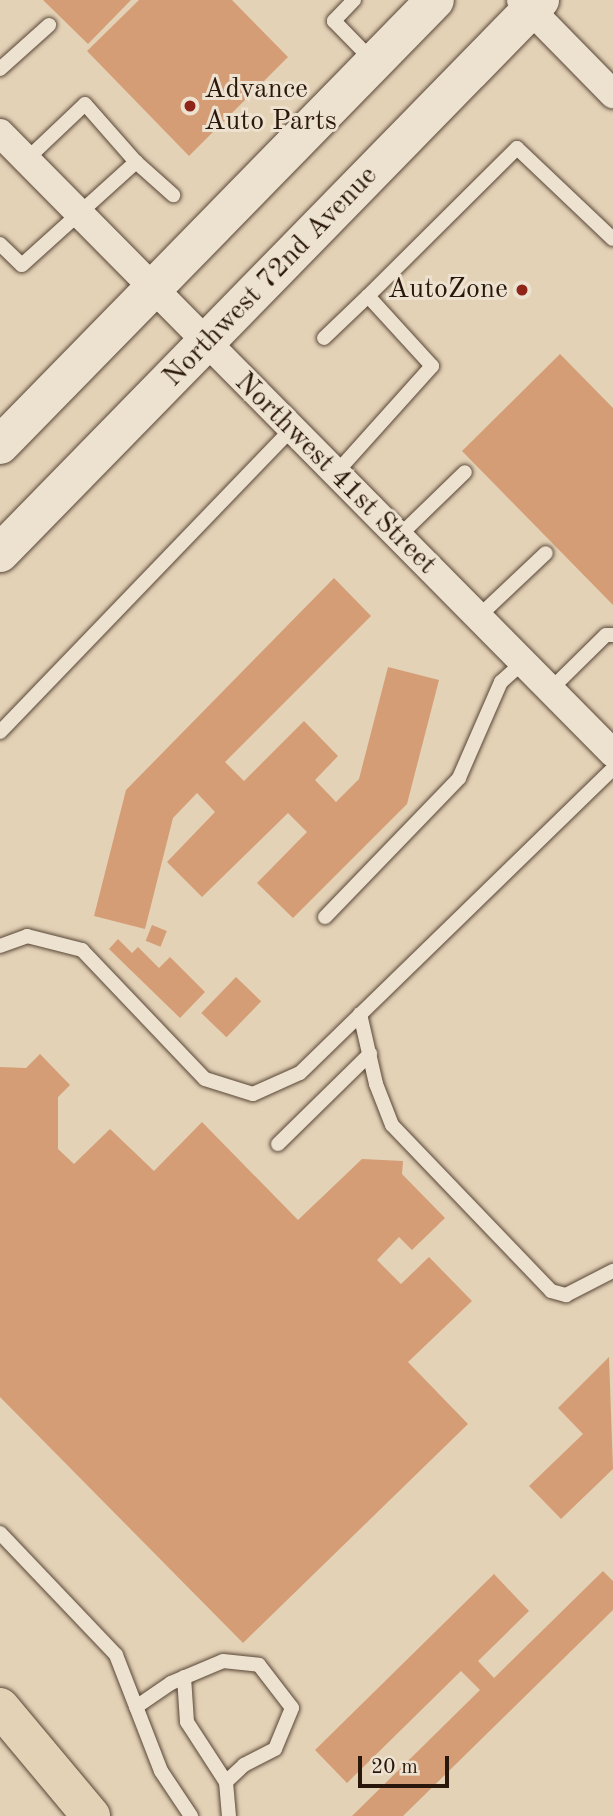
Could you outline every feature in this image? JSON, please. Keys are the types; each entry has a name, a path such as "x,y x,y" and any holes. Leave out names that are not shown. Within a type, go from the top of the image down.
{"main road":[{"path":"0,444 435,0"},
{"name":"Northwest 72nd Avenue","path":"0,553 206,345 530,3"},
{"path":"0,1707 91,1816"}],"street":[{"path":"530,3 613,94"},
{"name":"Northwest 41st Street","path":"0,133 206,345 613,753"}],"lane":[{"path":"354,0 334,21 375,62"},
{"path":"0,69 50,24"},
{"path":"26,160 85,104 136,162 173,195"},
{"path":"324,338 517,148 613,239"},
{"path":"0,244 22,265 136,162"},
{"path":"335,474 432,366 368,296"},
{"path":"0,732 291,430"},
{"path":"398,537 465,472"},
{"path":"478,617 546,553"},
{"path":"551,690 606,635 613,635"},
{"path":"325,917 459,778 502,682 523,662"},
{"path":"0,946 27,936 82,950 205,1079 253,1094 300,1073 613,769"},
{"path":"360,1014 392,1125 551,1291 566,1295 613,1271"},
{"path":"278,1144 370,1054"},
{"path":"0,1533 116,1656 161,1771 191,1816"},
{"path":"136,1707 184,1677 223,1661 259,1665 292,1708 275,1749 244,1765 226,1782"},
{"path":"184,1677 187,1722 226,1782 229,1816"}],"building":[{"path":"43,0 131,0 88,44"},
{"name":"Advance Auto Parts","path":"139,0 232,0 288,57 189,156 87,51"},
{"path":"560,354 613,408 613,605 462,451"},
{"path":"334,578 371,616 225,762 244,781 304,721 338,756 315,780 336,802 359,779 388,667 439,680 407,804 293,918 257,883 307,832 288,813 202,897 167,862 215,812 197,793 173,818 145,929 94,916 126,790"},
{"path":"152,925 167,931 160,947 146,941"},
{"path":"118,939 132,953 138,947 159,968 170,957 205,992 180,1018 109,949"},
{"path":"236,977 261,1001 226,1037 201,1013"},
{"path":"40,1054 70,1085 58,1097 58,1149 74,1164 110,1129 154,1171 202,1122 298,1220 362,1159 403,1161 402,1174 445,1218 412,1250 399,1237 377,1260 401,1284 429,1257 472,1301 408,1362 468,1424 243,1643 0,1397 0,1067 26,1068"},
{"path":"609,1357 613,1469 561,1519 529,1486 583,1434 558,1408"},
{"path":"603,1571 613,1581 613,1610 403,1816 352,1816 480,1690 461,1671 347,1783 315,1750 494,1574 529,1611 478,1661 494,1678"}],"place":[{"name":"Advance Auto Parts","path":"190,106"},
{"name":"AutoZone","path":"522,290"}]}
